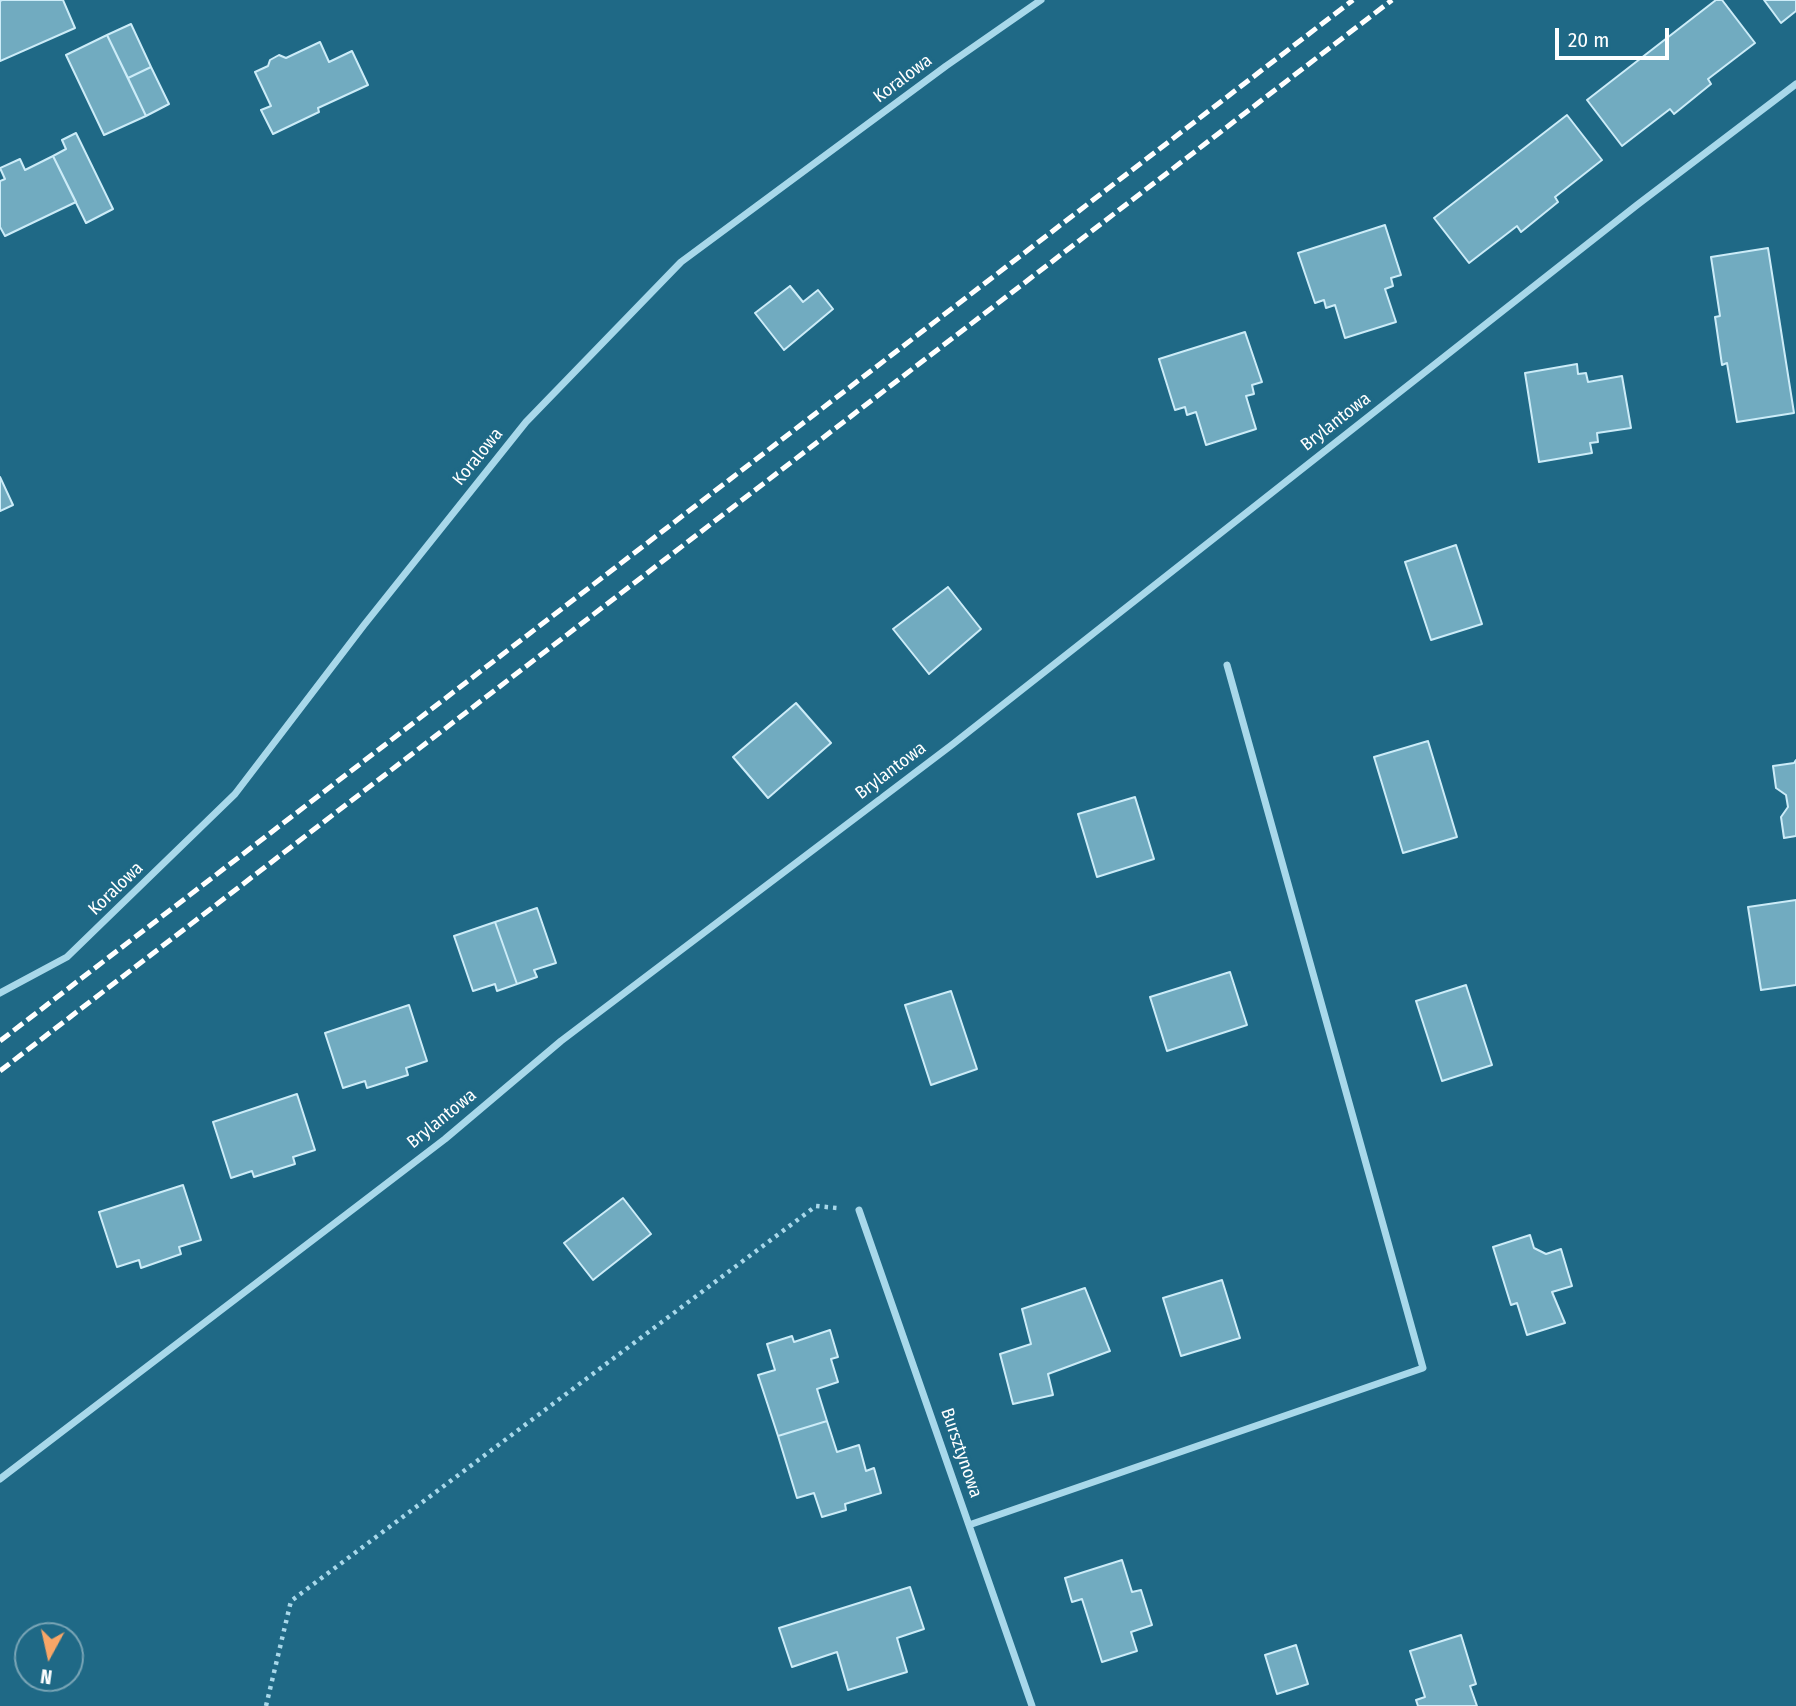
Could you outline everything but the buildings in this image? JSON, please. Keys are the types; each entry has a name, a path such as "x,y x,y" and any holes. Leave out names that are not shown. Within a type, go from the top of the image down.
{"street":[{"name":"Koralowa","path":"0,993 67,957 235,794 364,625 526,422 681,262 946,66 1041,0"},
{"name":"Brylantowa","path":"0,1479 445,1139 561,1041 953,744 1637,205 1796,83"},
{"path":"970,1525 1423,1368 1227,665"},
{"name":"Bursztynowa","path":"859,1210 1032,1706"}],"path":[{"path":"266,1706 291,1601 816,1206 859,1210"}],"railway":[{"path":"0,1041 1353,0"},
{"path":"0,1071 1392,0"}]}
